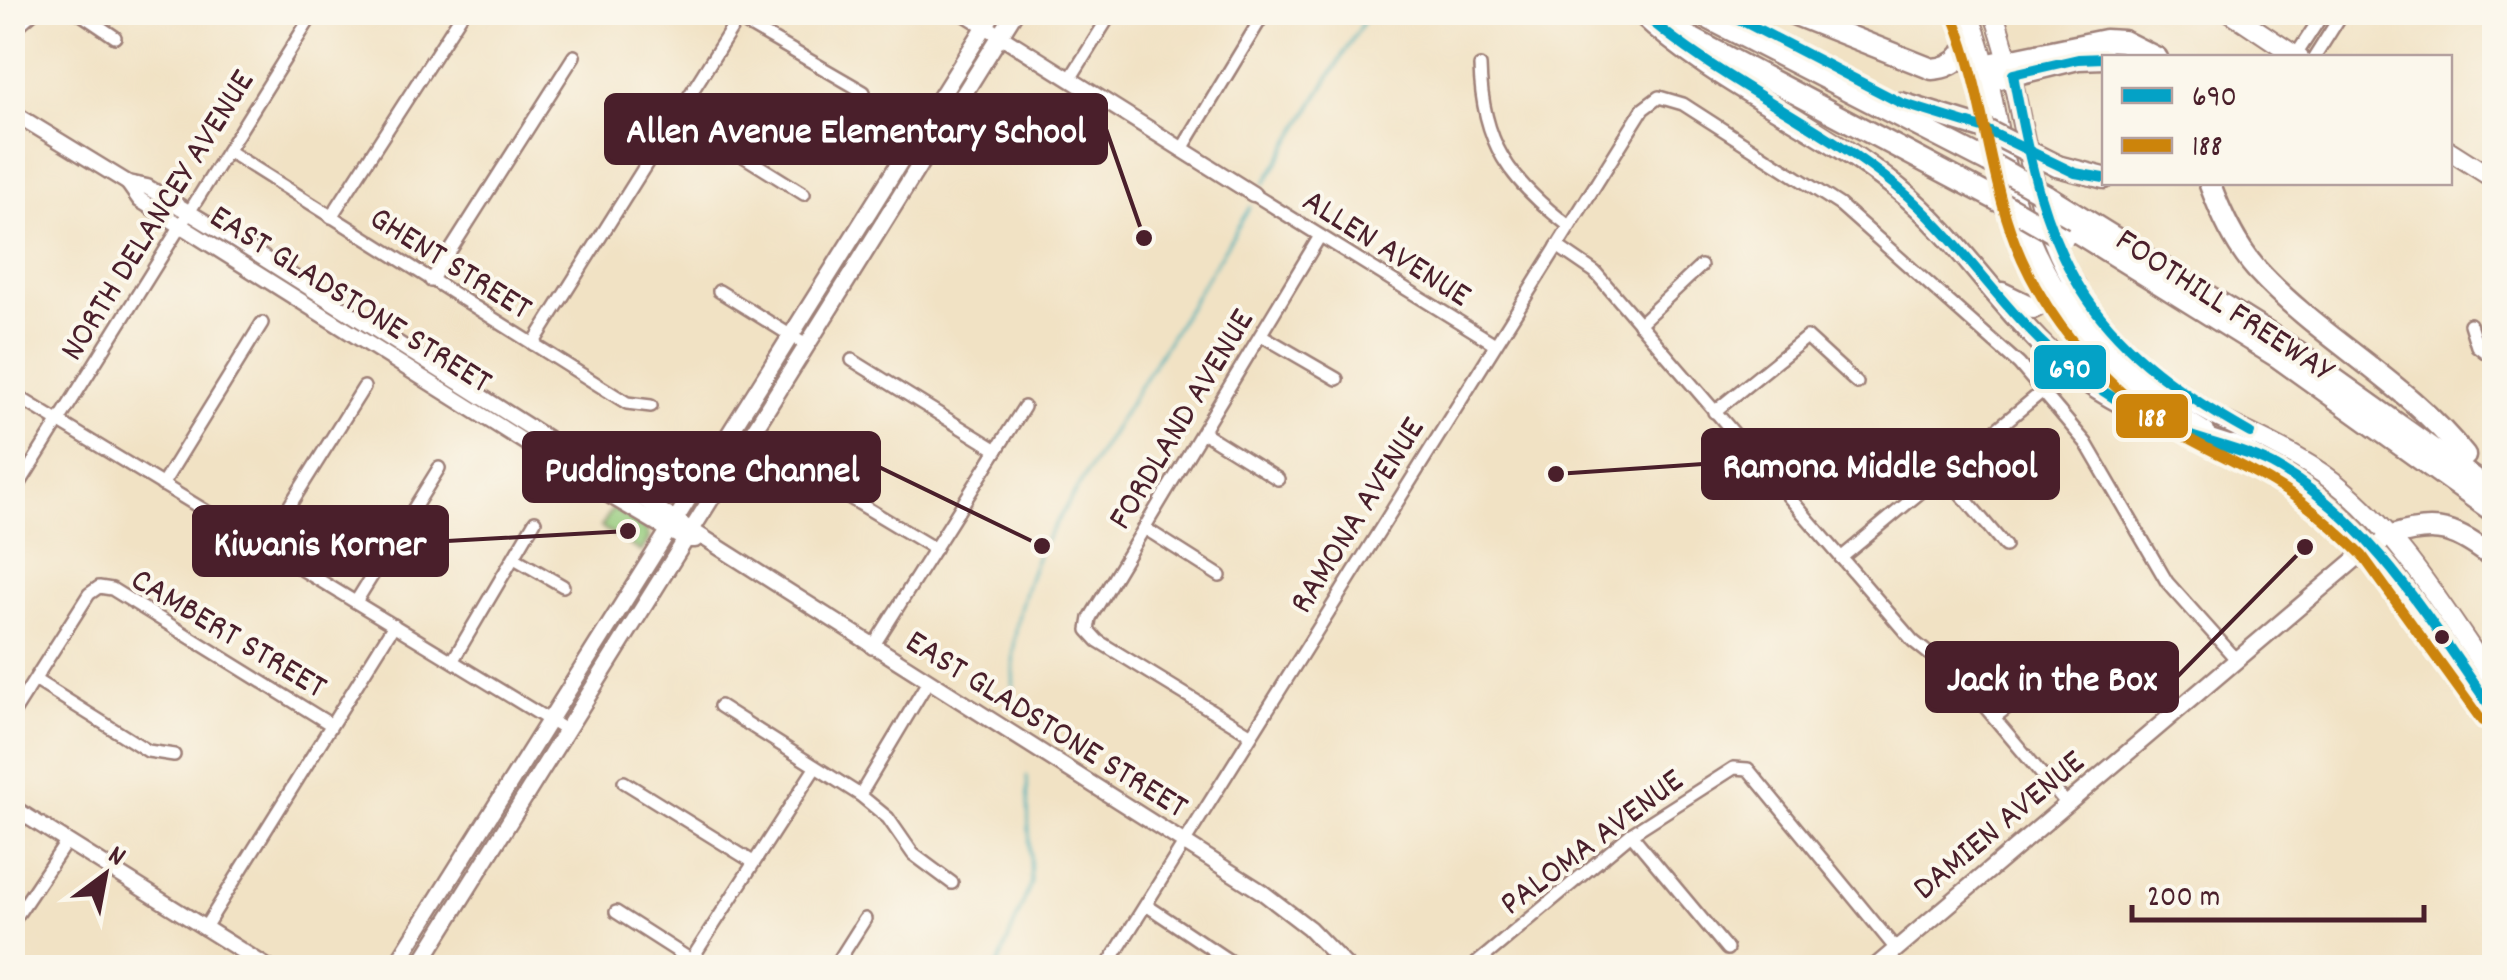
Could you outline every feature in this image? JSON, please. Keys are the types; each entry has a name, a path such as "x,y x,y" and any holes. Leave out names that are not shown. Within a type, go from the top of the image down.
{"highway":[{"name":"FOOTHILL FREEWAY","path":"1642,12 1990,174 2044,189 2182,264 2494,477"},
{"path":"1642,12 1676,46 1895,186 2048,350 2114,397 2173,430 2245,451"},
{"path":"1664,12 1990,174"},
{"path":"1696,12 1990,174"},
{"name":"FOOTHILL FREEWAY","path":"1724,12 1901,103 2058,228 2340,414 2494,528"},
{"path":"1788,12 1932,69 1953,64 1966,52 1970,17"},
{"path":"2000,69 2104,40 2123,41 2150,55"},
{"path":"2000,69 2102,58"},
{"path":"1901,103 1982,128 2057,166 2102,177"},
{"path":"2210,185 2229,229 2256,270 2440,424 2465,456"},
{"path":"2044,189 2284,343 2494,493"},
{"path":"2058,228 2279,358 2494,512"},
{"path":"1992,286 2010,300 2034,308 2067,291"},
{"path":"2383,541 2434,527 2453,532 2494,558"}],"main road":[{"path":"418,968 1015,12"},
{"path":"1993,12 2004,158 2020,219 2067,291 2097,347 2149,396 2205,432 2304,484 2383,541 2494,712"},
{"path":"2230,12 2300,55"},
{"path":"1970,17 2000,69"},
{"path":"394,968 990,19"},
{"path":"2452,152 2494,178"},
{"path":"2067,291 2158,379 2212,415 2316,469 2383,541 2494,682"},
{"name":"DAMIEN AVENUE","path":"1874,968 2236,659 2383,541"}],"street":[{"path":"12,30 34,12"},
{"path":"78,12 116,37"},
{"name":"NORTH DELANCEY AVENUE","path":"12,496 314,12"},
{"path":"331,216 463,12"},
{"path":"726,12 740,16 864,92"},
{"path":"964,12 990,19 1001,36 1253,194"},
{"path":"1070,80 1112,12"},
{"path":"1182,149 1264,12"},
{"path":"2304,55 2324,12"},
{"path":"2305,55 2343,12"},
{"path":"2482,12 2494,20"},
{"path":"532,344 740,16"},
{"path":"432,281 574,56"},
{"path":"1480,66 1481,111 1495,143 1535,200 1569,226"},
{"name":"RAMONA AVENUE","path":"1106,968 1569,226 1644,109 1660,97 1684,104 1840,205 2044,390"},
{"name":"EAST GLADSTONE STREET","path":"12,112 128,183 147,187 185,218 1182,842 1284,908 1348,968"},
{"path":"679,116 804,194"},
{"name":"GHENT STREET","path":"228,150 627,403 652,406"},
{"name":"ALLEN AVENUE","path":"1253,194 1495,344"},
{"name":"FORDLAND AVENUE","path":"1250,734 1098,641 1088,630 1090,618 1320,236"},
{"path":"1557,246 1595,272 1913,641 1964,682 2066,803"},
{"path":"1639,324 1701,266"},
{"path":"720,291 806,345"},
{"path":"162,485 262,323"},
{"path":"2470,324 2477,346 2494,359"},
{"path":"1262,335 1337,379"},
{"path":"1714,412 1808,337 1856,383"},
{"path":"852,360 997,450"},
{"path":"263,548 364,387"},
{"path":"1841,558 2044,390 2096,460 2167,582 2236,659"},
{"path":"12,393 566,731"},
{"path":"872,648 1024,407"},
{"path":"1204,433 1278,479"},
{"path":"786,459 935,548"},
{"path":"357,600 439,468"},
{"path":"1944,474 2005,546"},
{"path":"453,660 535,521"},
{"path":"1146,529 1220,576"},
{"path":"516,559 563,586"},
{"name":"CAMBERT STREET","path":"35,680 89,594 100,587 112,589 330,724"},
{"path":"204,929 394,625"},
{"path":"1995,717 2067,662"},
{"path":"12,715 35,680 148,750 174,755"},
{"path":"860,794 927,683"},
{"path":"720,706 860,794 888,818 913,854 952,883"},
{"path":"616,912 689,964 815,768"},
{"name":"PALOMA AVENUE","path":"1471,968 1631,834 1734,768 1748,769 1896,949"},
{"path":"624,782 753,862"},
{"path":"12,807 269,968"},
{"path":"1631,834 1727,949"},
{"path":"12,923 66,841"},
{"path":"1146,905 1240,968"},
{"path":"839,965 865,918"}],"green space":[{"path":"613,508 647,530 649,539 641,552 601,527"}],"waterway":[{"path":"1265,183 1369,12"},
{"path":"1015,711 1016,627 1042,546 1250,207"},
{"path":"997,968 1031,883 1027,776"}],"transit line":[{"name":"690","path":"1641,12 1703,59 1897,187 1944,232 2028,329 2087,380 2148,418 2268,462 2314,492 2345,518 2399,579 2494,712"},
{"name":"690","path":"1725,12 1901,103 1982,128 2075,173 2102,178"},
{"name":"188","path":"1954,18 2016,246 2044,300 2079,349 2146,412 2285,490 2341,535 2362,555 2482,721"},
{"name":"690","path":"2102,58 2078,59 2013,74 2040,196 2058,245 2080,288 2109,327 2146,363 2192,398 2250,433"}],"place":[{"name":"Allen Avenue Elementary School","path":"1144,238"},
{"name":"Ramona Middle School","path":"1556,474"},
{"name":"Kiwanis Korner","path":"628,531"},
{"name":"Puddingstone Channel","path":"1042,546"},
{"name":"Jack in the Box","path":"2305,547"}]}
